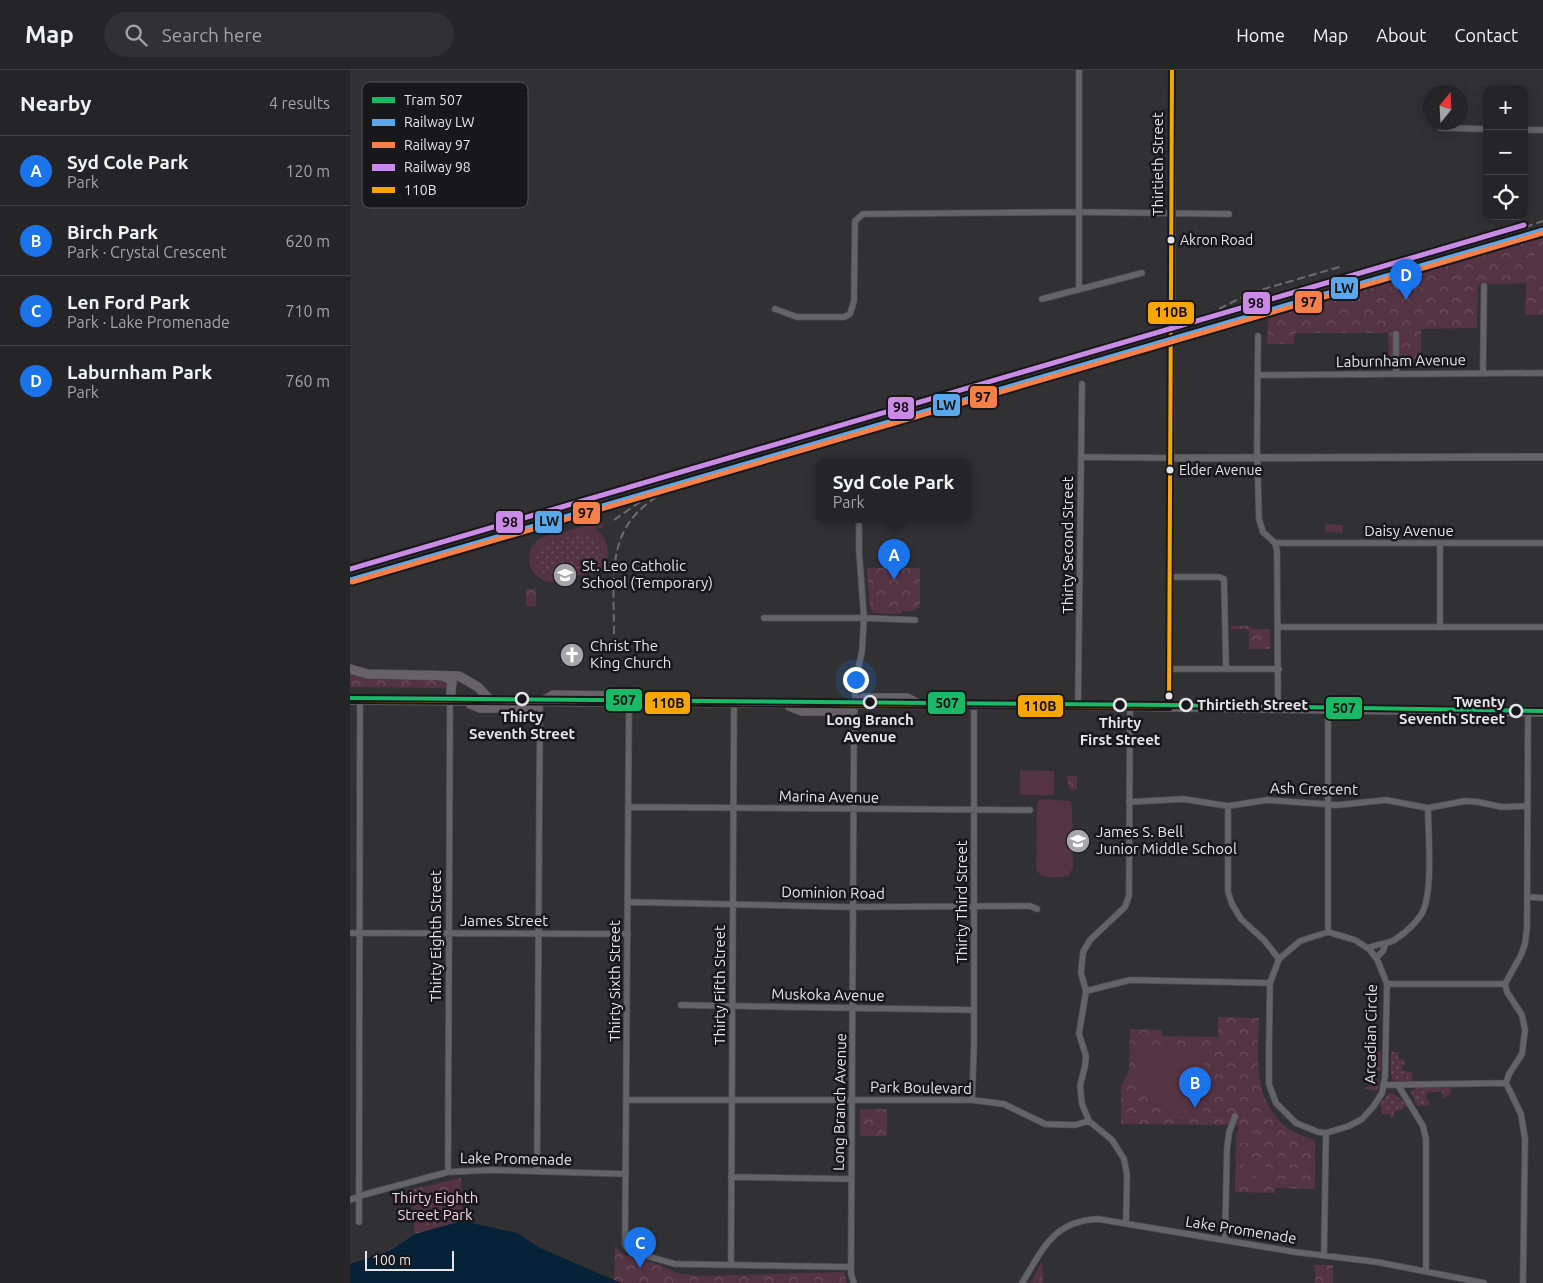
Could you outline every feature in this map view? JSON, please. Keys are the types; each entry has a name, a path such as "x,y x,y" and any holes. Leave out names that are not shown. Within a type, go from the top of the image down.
{"main road":[{"path":"350,669 368,674 452,675 464,678 478,687 492,702"},
{"path":"436,674 452,680 453,687 450,701"},
{"path":"463,701 480,708 531,708 553,695 622,696 634,703 783,704 802,711 847,711 863,698 907,698 919,705 1543,712"},
{"path":"350,700 540,702"}],"street":[{"path":"1079,289 1080,70"},
{"name":"Thirtieth Street","path":"1169,707 1172,70"},
{"path":"1468,129 1483,129"},
{"path":"1528,130 1543,130"},
{"path":"775,309 797,317 844,317 850,314 854,301 855,221 863,214 1080,212 1229,214"},
{"path":"1042,299 1142,273"},
{"path":"1483,373 1484,286"},
{"path":"1396,334 1396,374"},
{"path":"1258,336 1257,457 1260,519 1263,532 1275,543 1278,551 1278,708"},
{"name":"Laburnham Avenue","path":"1258,375 1543,373"},
{"name":"Thirty Second Street","path":"1078,706 1082,384"},
{"path":"1081,457 1543,457"},
{"name":"Long Branch Avenue","path":"851,1267 854,704 856,679 862,651 864,618 859,523"},
{"name":"Daisy Avenue","path":"1275,543 1543,543"},
{"path":"1440,544 1440,626"},
{"path":"1170,577 1219,577 1224,579 1226,668"},
{"path":"764,618 915,620"},
{"path":"1279,627 1543,627"},
{"path":"1169,669 1278,668"},
{"path":"360,700 360,1222"},
{"name":"Thirty Eighth Street","path":"448,1172 450,701"},
{"path":"537,1171 540,702"},
{"name":"Thirty Sixth Street","path":"634,703 628,807 625,1244 626,1248 636,1253 674,1264 731,1265"},
{"name":"Thirty Fifth Street","path":"731,1265 734,704"},
{"name":"Thirty Third Street","path":"972,1100 974,1010 974,705"},
{"path":"1126,1223 1127,1175 1124,1159 1112,1140 1089,1121 1082,1104 1080,1092 1086,1062 1080,1028 1086,991 1081,973 1083,952 1090,940 1125,907 1129,896 1130,706"},
{"path":"1324,1255 1326,1133 1318,1132 1296,1122 1278,1106 1269,1084 1270,983 1278,959 1300,941 1328,932 1328,709"},
{"path":"1523,1283 1525,1139 1521,1114 1506,1083 1509,1074 1522,1054 1525,1030 1522,1015 1507,992 1505,984 1525,944 1528,897 1528,712"},
{"name":"Ash Crescent","path":"1130,802 1183,799 1228,806 1267,800 1329,805 1351,805 1386,800 1428,808 1465,801 1502,806 1527,806"},
{"path":"1228,806 1228,892 1232,904 1241,919 1264,940 1278,959"},
{"name":"Marina Avenue","path":"628,807 1030,810"},
{"path":"1368,948 1378,944 1385,945 1404,934 1422,914 1426,901 1428,808"},
{"path":"1528,897 1543,898"},
{"name":"Dominion Road","path":"628,902 853,906 1030,906 1037,909"},
{"name":"Arcadian Circle","path":"1326,1133 1349,1126 1362,1119 1376,1103 1384,1085 1386,984 1376,958 1368,948 1355,940 1328,932"},
{"name":"James Street","path":"350,933 628,934"},
{"path":"1376,958 1382,953 1385,945"},
{"path":"1086,991 1130,980 1270,983"},
{"path":"1386,984 1505,984"},
{"name":"Muskoka Avenue","path":"681,1005 974,1010"},
{"path":"1384,1085 1506,1083"},
{"path":"1398,1085 1423,1126 1426,1139 1426,1271"},
{"name":"Park Boulevard","path":"627,1100 972,1100 1004,1104 1044,1124 1074,1125 1089,1121"},
{"path":"1225,1239 1227,1149 1229,1133 1236,1116"},
{"name":"Lake Promenade","path":"350,1200 448,1172 537,1171 626,1174"},
{"path":"731,1177 851,1179"},
{"name":"Lake Promenade","path":"1022,1283 1048,1241 1060,1229 1075,1222 1090,1220 1126,1223 1426,1271 1484,1283"},
{"path":"731,1265 851,1267 854,1283"}],"green space":[{"path":"1543,237 1543,315 1525,315 1526,283 1478,285 1477,328 1421,329 1421,363 1389,364 1388,333 1295,333 1294,344 1267,344 1268,318 1330,299 1332,301 1339,299 1338,296"},
{"path":"1535,248 1543,248 1543,269 1534,269"},
{"path":"602,522 603,527 596,529 606,543 608,549 607,560 604,565 594,571 560,581 545,581 531,569 529,559 532,546 542,537","holes":["583,533 589,534 597,540 601,548 596,563 573,572 554,576 544,574 537,567 536,557 545,543"]},
{"path":"1325,524 1343,525 1342,533 1325,532"},
{"path":"583,533 594,537 600,544 599,558 596,563 573,572 554,576 540,571 537,567 536,557 545,543"},
{"path":"867,568 920,568 920,605 918,608 912,611 902,611 902,614 873,613 870,607"},
{"path":"526,589 536,589 536,606 526,606"},
{"path":"1231,626 1270,629 1270,649 1249,649 1249,631 1247,629 1231,629"},
{"path":"350,674 383,679 444,680 447,688 350,687"},
{"path":"1020,770 1054,771 1054,795 1020,795"},
{"path":"1066,776 1077,776 1077,789 1069,788"},
{"path":"1042,799 1070,801 1072,805 1073,868 1068,876 1046,877 1036,869 1037,805 1038,801"},
{"path":"1218,1017 1259,1018 1258,1063 1263,1092 1268,1105 1276,1117 1291,1130 1315,1141 1315,1189 1275,1188 1275,1193 1235,1192 1236,1139 1239,1125 1121,1124 1121,1087 1129,1070 1130,1029 1162,1030 1162,1036 1218,1037"},
{"path":"1135,1045 1199,1047 1205,1054 1203,1112 1170,1111 1152,1104 1138,1081"},
{"path":"1374,1051 1381,1051 1381,1071 1370,1071 1370,1060"},
{"path":"1391,1052 1399,1052 1398,1058 1404,1060 1405,1065 1403,1065 1402,1069 1403,1071 1412,1072 1412,1081 1393,1081 1391,1074"},
{"path":"1371,1079 1380,1080 1377,1091 1363,1088 1370,1087"},
{"path":"1416,1088 1451,1088 1451,1094 1441,1099 1443,1097 1442,1092 1427,1092 1426,1099 1429,1100 1429,1105 1417,1106 1411,1092"},
{"path":"1389,1093 1394,1094 1406,1104 1403,1109 1394,1112 1395,1116 1390,1118 1390,1114 1383,1114 1380,1103"},
{"path":"860,1109 887,1109 887,1136 860,1136"},
{"path":"1242,1133 1257,1134 1256,1143 1242,1143"},
{"path":"1244,1163 1253,1163 1253,1184 1243,1184"},
{"path":"1257,1163 1266,1163 1266,1184 1256,1184"},
{"name":"Thirty Eighth Street Park","path":"461,1178 462,1221 415,1234 410,1190"},
{"path":"615,1246 625,1255 657,1264 677,1273 698,1276 844,1272 847,1283 621,1283 614,1280"},
{"path":"1042,1262 1043,1283 1030,1283"},
{"path":"1313,1265 1333,1265 1333,1283 1315,1283 1315,1267"}],"water":[{"path":"462,1221 517,1233 540,1248 621,1283 350,1283 350,1264 390,1251 415,1234"}],"railway":[{"path":"1525,227 1543,221"},
{"path":"1219,309 1250,293 1343,266"},
{"path":"478,530 1255,303 1314,289"},
{"path":"697,481 725,469"},
{"path":"667,489 702,476"},
{"path":"614,634 615,567 618,548 624,531 635,515 651,500 674,487"},
{"path":"614,520 644,499"}],"tram line":[{"name":"507","path":"350,698 1169,705 1543,711"}],"rail line":[{"name":"98","path":"350,569 1524,225"},
{"name":"LW","path":"350,580 1543,230"},
{"name":"97","path":"352,582 1543,233"}],"transit line":[{"name":"110B","path":"350,700 1169,707 1172,70"}],"place":[{"name":"Akron Road","path":"1171,240"},
{"name":"Laburnham Park","path":"1406,300"},
{"name":"Elder Avenue","path":"1170,470"},
{"name":"St. Leo Catholic School (Temporary)","path":"565,575"},
{"name":"Syd Cole Park","path":"894,580"},
{"name":"Christ The King Church","path":"572,655"},
{"name":"Thirty Seventh Street","path":"522,699"},
{"name":"Long Branch Avenue","path":"870,702"},
{"name":"Thirty First Street","path":"1120,705"},
{"name":"Thirtieth Street","path":"1186,705"},
{"name":"Twenty Seventh Street","path":"1516,711"},
{"name":"James S. Bell Junior Middle School","path":"1078,841"},
{"name":"Birch Park","path":"1195,1108"},
{"name":"Len Ford Park","path":"640,1268"}]}
